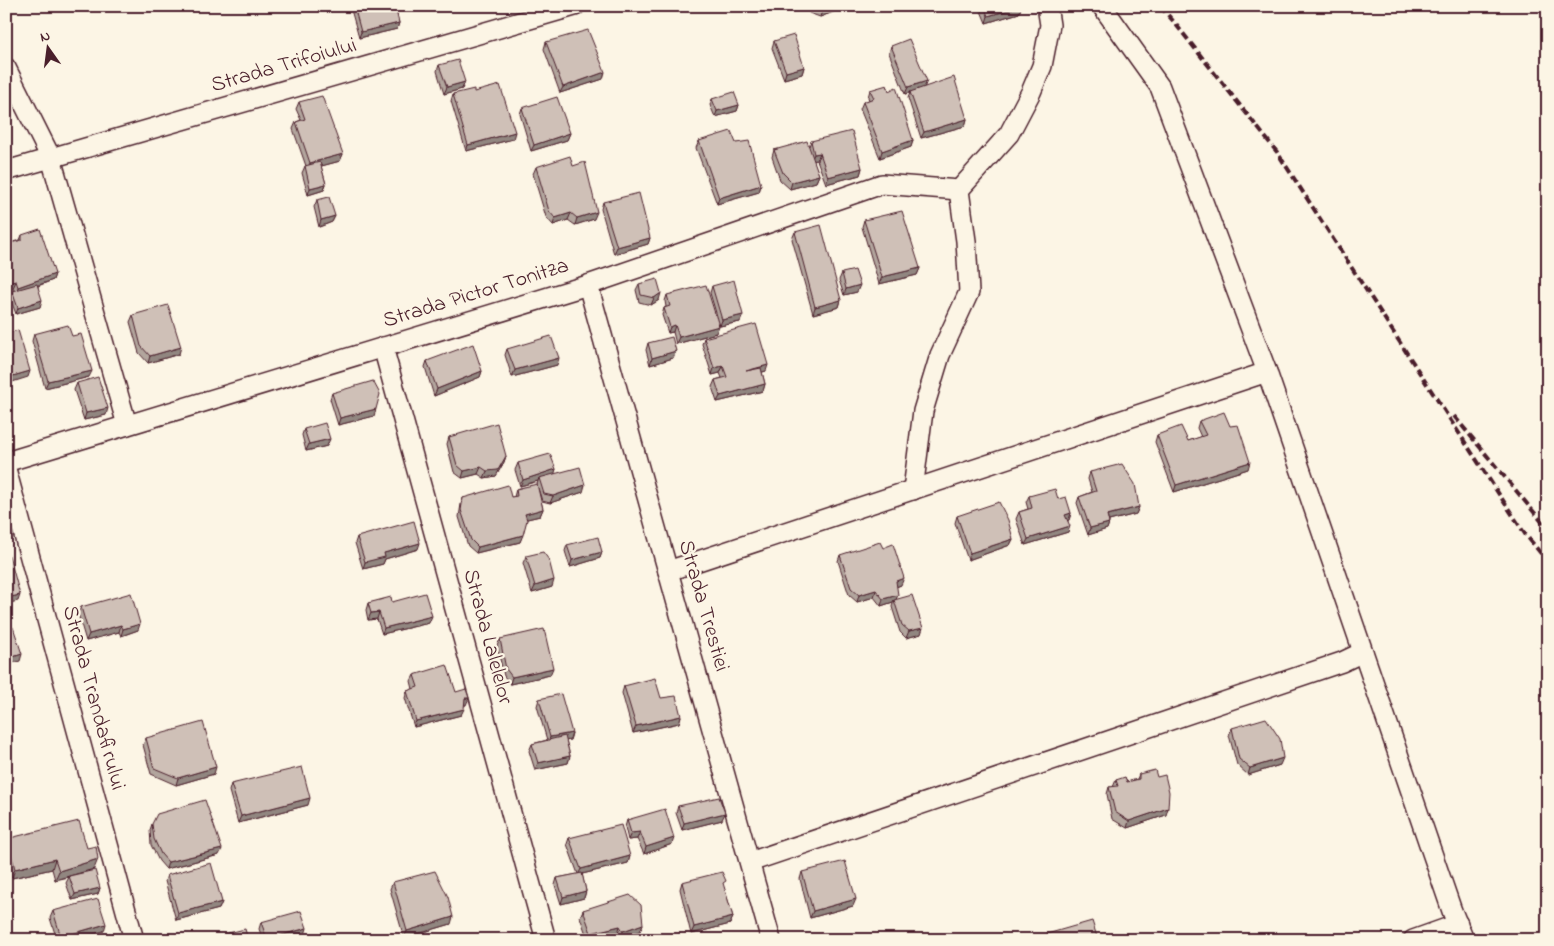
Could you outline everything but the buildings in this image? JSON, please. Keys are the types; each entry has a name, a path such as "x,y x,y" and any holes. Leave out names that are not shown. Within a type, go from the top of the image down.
{"street":[{"name":"Strada Trifoiului","path":"6,171 575,6"},
{"path":"913,490 923,411 940,355 969,292 966,241 959,190 1009,134 1031,92 1042,66 1050,25 1047,6"},
{"path":"1102,6 1160,87 1267,372 1461,932 1413,940"},
{"path":"6,68 51,158 127,425"},
{"name":"Strada Pictor Tonitza","path":"6,462 588,285 882,184 959,190"},
{"name":"Strada Trestiei","path":"588,285 771,940"},
{"name":"Strada Lalelelor","path":"383,347 546,940"},
{"path":"668,571 1267,372"},
{"name":"Strada Trandafirului","path":"6,468 134,940"},
{"path":"750,862 1342,662 1363,652"}],"railway":[{"path":"1160,6 1277,152 1525,534 1548,562"},
{"path":"1454,416 1548,529"}]}
